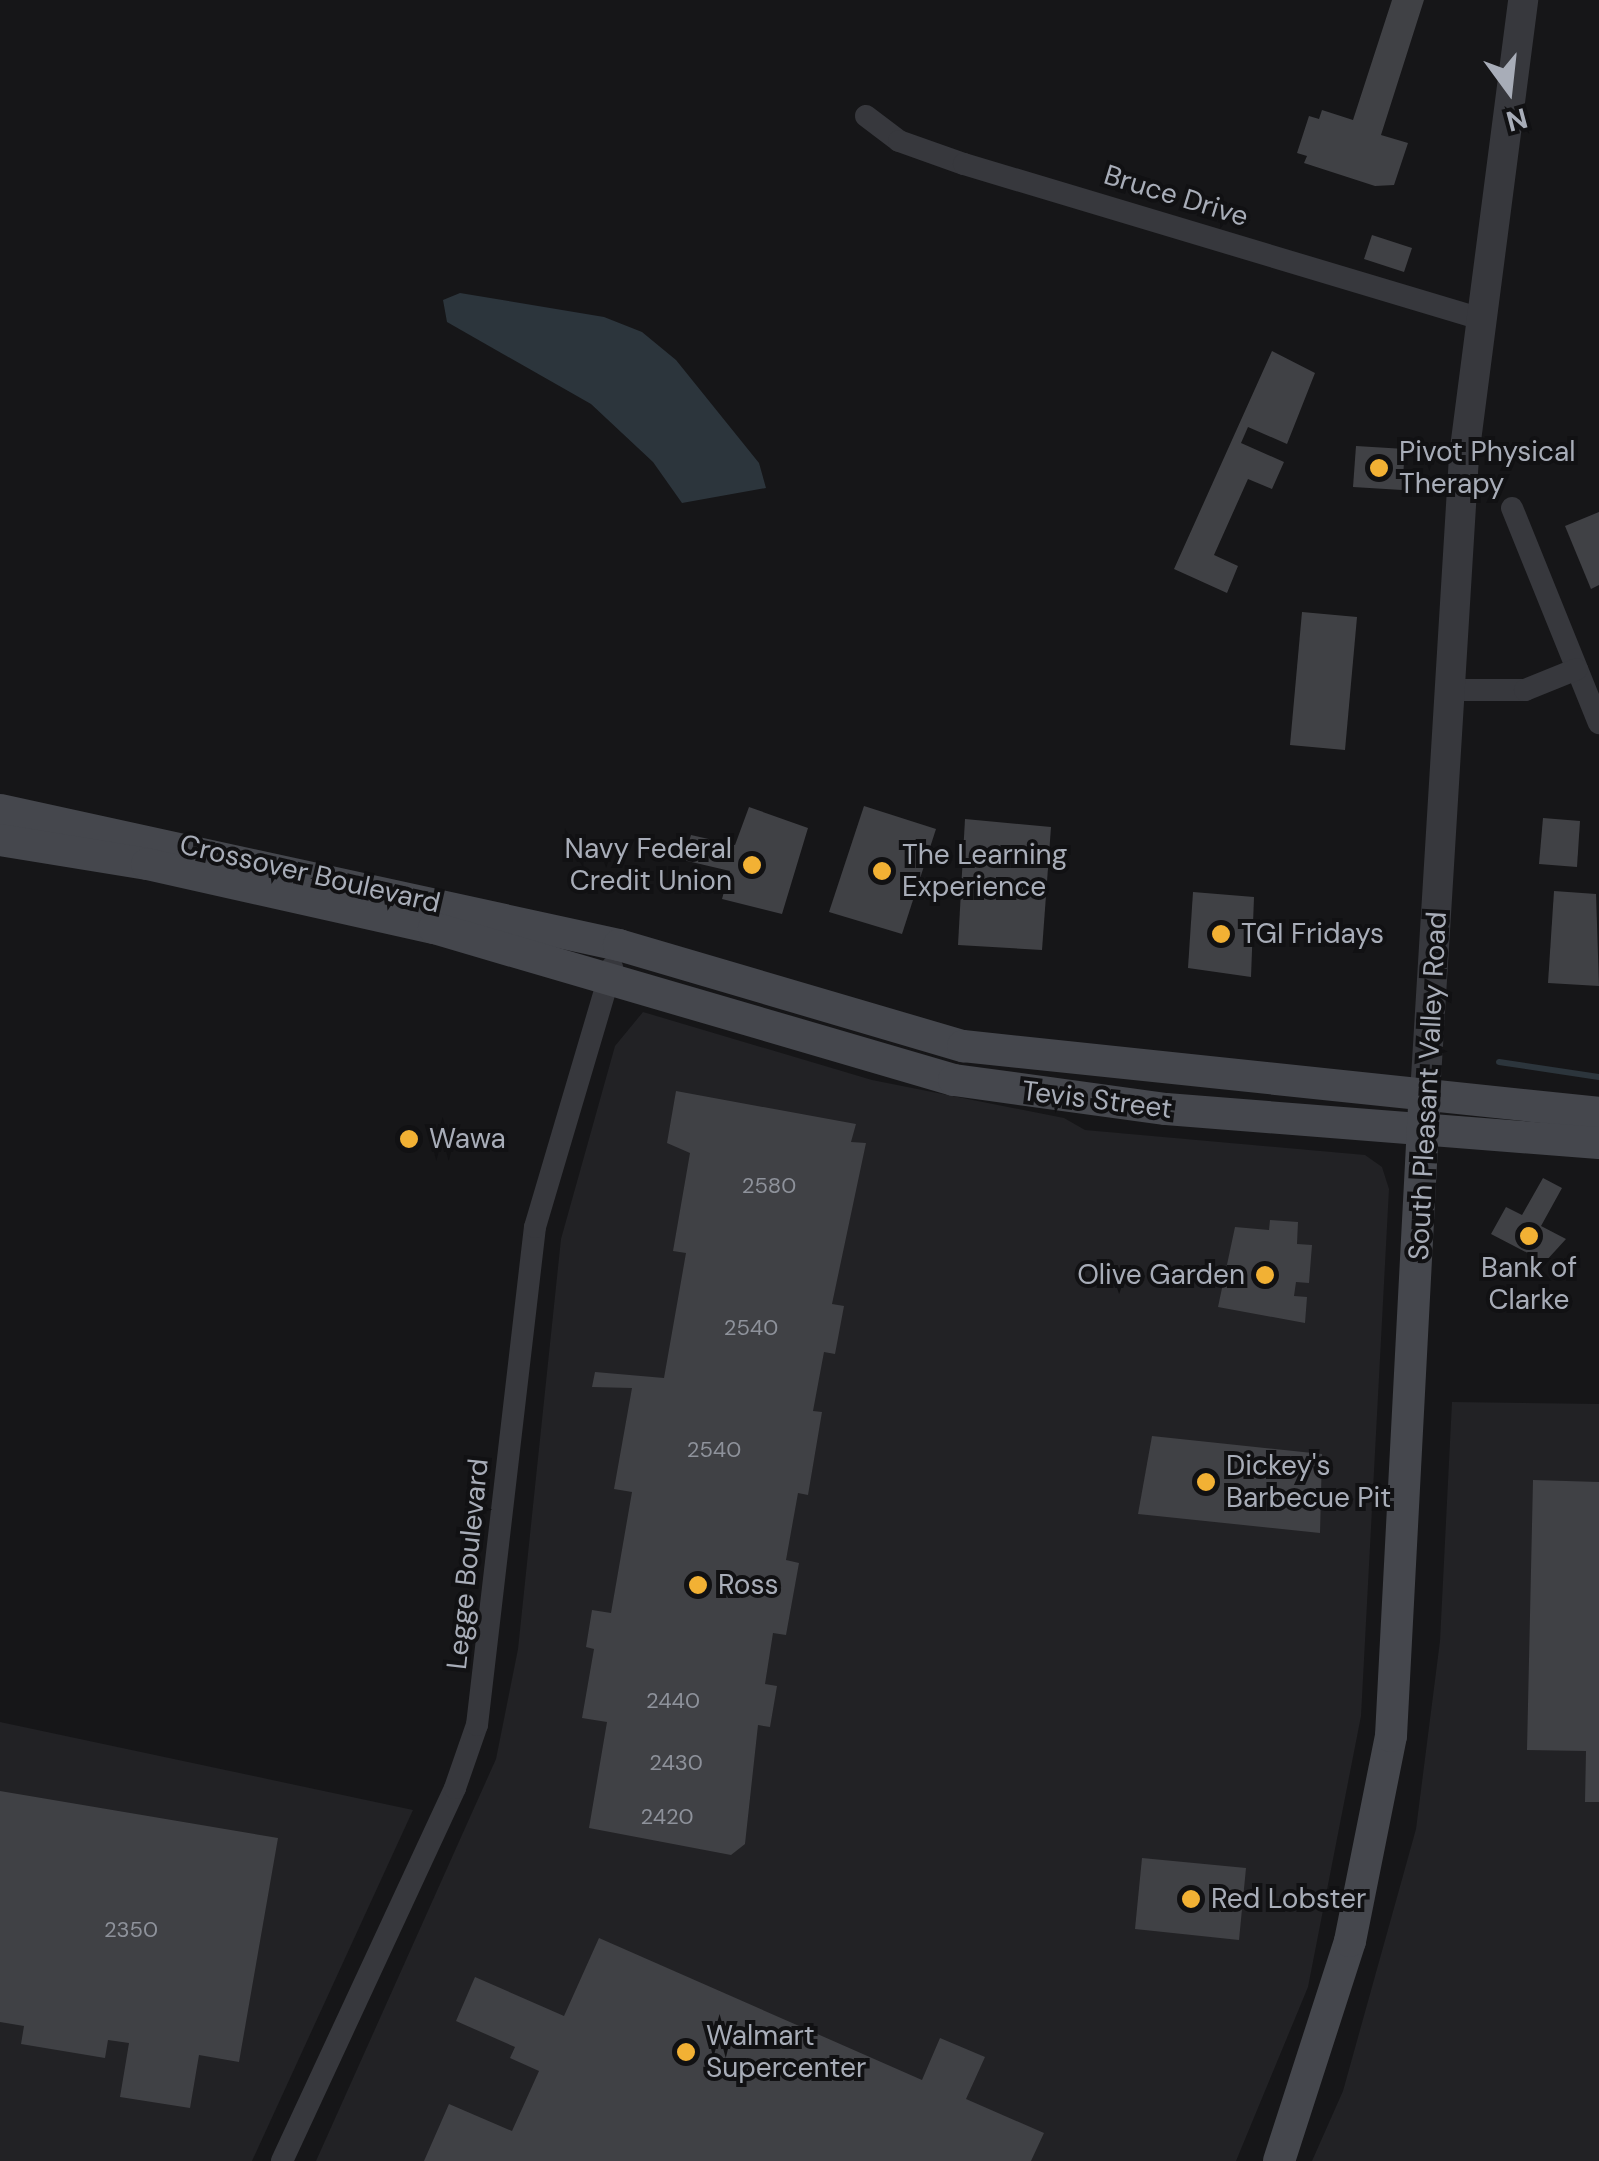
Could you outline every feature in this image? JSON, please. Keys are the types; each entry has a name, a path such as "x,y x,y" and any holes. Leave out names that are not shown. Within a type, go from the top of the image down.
{"main road":[{"name":"Crossover Boulevard","path":"0,810 620,944"},
{"name":"Crossover Boulevard","path":"0,840 289,894 608,979"},
{"name":"Tevis Street","path":"620,944 963,1046 1599,1113"},
{"name":"Tevis Street","path":"608,979 970,1084 1599,1144"},
{"name":"South Pleasant Valley Road","path":"1279,2161 1350,1940 1391,1736 1425,1094"}],"street":[{"name":"South Pleasant Valley Road","path":"1425,1094 1478,318 1523,0"},
{"name":"Bruce Drive","path":"866,116 899,141 964,164 1478,318"},
{"path":"1512,508 1599,723"},
{"path":"1454,690 1525,690 1578,669"},
{"name":"Legge Boulevard","path":"282,2161 455,1788 477,1724 535,1228 620,944"}],"shaded area":[{"path":"460,293 604,317 642,332 676,360 759,463 766,488 682,503 653,462 591,404 447,322 443,300"},
{"path":"643,1012 872,1080 1064,1118 1085,1130 1365,1155 1382,1167 1389,1189 1361,1716 1308,1987 1236,2161 316,2161 496,1759 518,1649 561,1239 615,1046"},
{"path":"1452,1402 1599,1404 1599,2161 1312,2161 1343,2091 1416,1829 1440,1641"},
{"path":"0,1722 413,1810 252,2161 0,2161"}],"building":[{"path":"1392,0 1424,0 1381,135 1408,143 1394,185 1375,186 1304,163 1307,156 1297,153 1309,116 1319,119 1322,110 1353,120"},
{"path":"1372,235 1412,248 1404,272 1364,259"},
{"path":"1272,351 1315,373 1287,444 1248,427 1241,443 1284,462 1272,489 1248,479 1214,555 1238,566 1227,593 1174,569"},
{"name":"Pivot Physical Therapy","path":"1356,446 1405,449 1402,490 1353,487"},
{"path":"1599,512 1599,585 1591,589 1565,526"},
{"path":"1302,612 1357,617 1345,750 1290,745"},
{"name":"The Learning Experience","path":"864,806 936,829 902,934 829,912"},
{"name":"Navy Federal Credit Union","path":"749,807 808,828 782,914 722,899 730,871 683,860 691,835 735,845"},
{"path":"1543,818 1580,821 1577,867 1539,864"},
{"path":"965,819 1051,827 1042,950 958,945"},
{"path":"1554,891 1596,894 1599,986 1548,983"},
{"name":"TGI Fridays","path":"1193,892 1254,897 1251,977 1188,968"},
{"path":"676,1091 856,1124 851,1142 866,1143 832,1304 844,1306 835,1354 824,1352 813,1411 822,1412 808,1495 798,1493 786,1560 799,1563 786,1635 773,1633 765,1684 777,1686 770,1727 758,1725 745,1844 731,1855 589,1828 607,1722 582,1718 594,1649 586,1647 592,1610 611,1613 632,1492 614,1489 632,1388 592,1387 595,1372 664,1378 686,1253 673,1251 690,1153 667,1143"},
{"name":"Bank of Clarke","path":"1543,1178 1562,1188 1541,1226 1566,1239 1545,1262 1491,1234 1506,1207 1522,1215"},
{"name":"Olive Garden","path":"1270,1220 1298,1222 1297,1244 1312,1245 1309,1283 1296,1282 1294,1296 1307,1297 1305,1323 1218,1307 1235,1227 1269,1230"},
{"path":"1152,1436 1322,1454 1320,1533 1138,1514"},
{"path":"1533,1480 1599,1482 1599,1802 1585,1802 1586,1751 1527,1750"},
{"path":"0,1791 278,1838 239,2062 199,2055 190,2108 120,2097 129,2043 108,2040 105,2058 21,2044 24,2026 0,2022"},
{"name":"Red Lobster","path":"1142,1858 1246,1868 1239,1940 1135,1929"},
{"name":"Walmart Supercenter","path":"599,1938 922,2080 940,2038 985,2057 966,2099 1044,2133 1031,2161 424,2161 449,2104 512,2131 539,2071 510,2058 515,2047 456,2021 475,1977 564,2016"}],"waterway":[{"path":"1499,1062 1599,1077"}],"place":[{"name":"Pivot Physical Therapy","path":"1379,468"},
{"name":"Navy Federal Credit Union","path":"752,865"},
{"name":"The Learning Experience","path":"882,871"},
{"name":"TGI Fridays","path":"1221,934"},
{"name":"Wawa","path":"409,1139"},
{"name":"Bank of Clarke","path":"1529,1236"},
{"name":"Olive Garden","path":"1265,1275"},
{"name":"Dickey's Barbecue Pit","path":"1206,1482"},
{"name":"Ross","path":"698,1585"},
{"name":"Red Lobster","path":"1191,1899"},
{"name":"Walmart Supercenter","path":"686,2052"}]}
